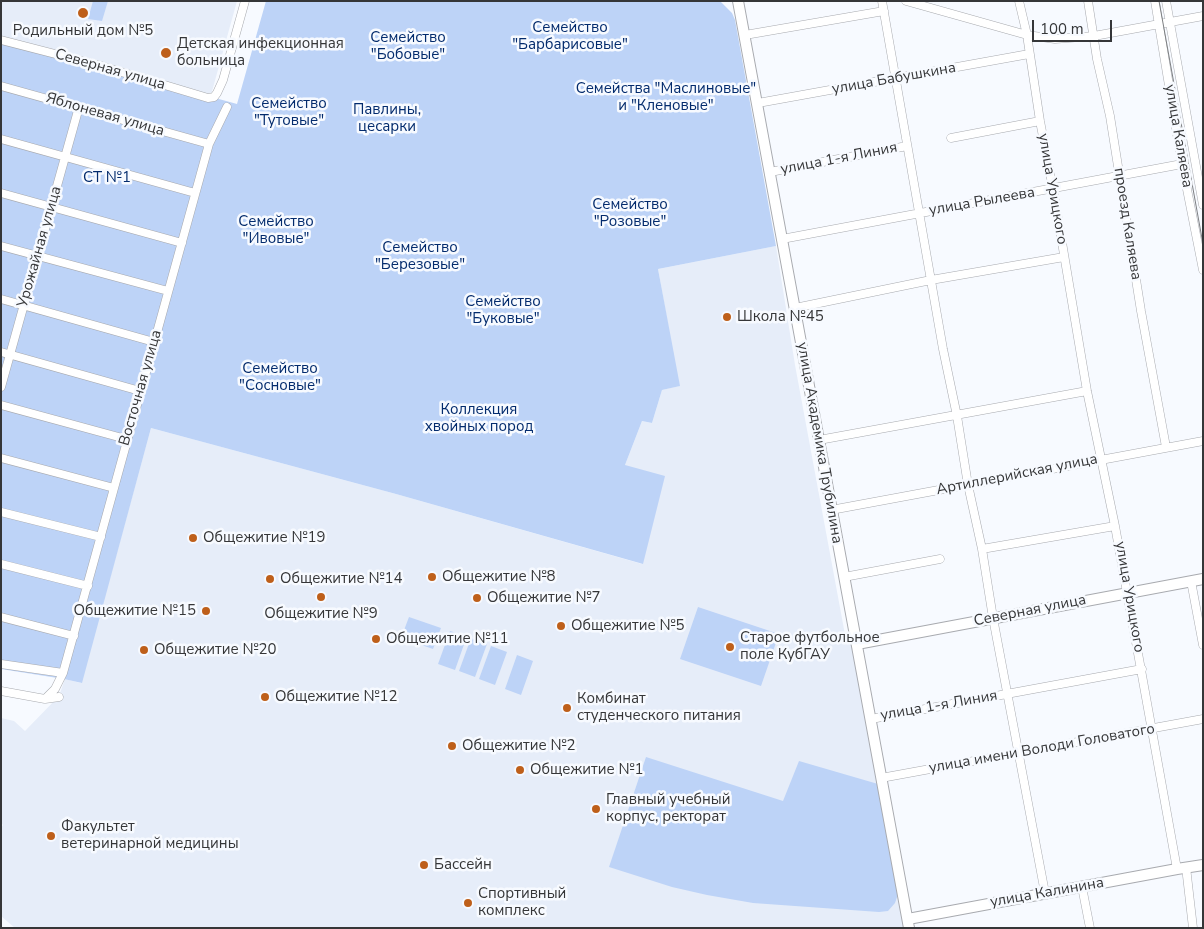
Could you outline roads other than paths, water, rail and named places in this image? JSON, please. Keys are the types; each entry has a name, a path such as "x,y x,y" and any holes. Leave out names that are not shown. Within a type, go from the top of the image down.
{"main road":[{"name":"улица Академика Трубилина","path":"730,1 740,14"},
{"name":"улица Академика Трубилина","path":"738,1 908,923"},
{"name":"Северная улица","path":"857,644 1203,579"},
{"name":"улица Калинина","path":"908,923 1045,893 1203,864"}],"street":[{"name":"Северная улица","path":"1,40 98,65 208,98 214,97 223,80 245,1"},
{"name":"улица Академика Трубилина","path":"740,14 743,1"},
{"name":"улица 1-я Линия","path":"882,1 968,485 982,549 993,618 1045,893"},
{"path":"906,1 1027,35 1055,39 1094,36 1203,16"},
{"name":"улица Урицкого","path":"1019,1 1027,35 1087,391 1100,459 1116,526 1153,729 1193,928"},
{"name":"проезд Каляева","path":"1088,1 1097,59 1110,116 1118,176 1166,447"},
{"name":"улица Каляева","path":"1154,1 1182,164 1203,270"},
{"name":"улица Каляева","path":"1166,1 1199,158 1203,205"},
{"path":"745,36 884,11"},
{"name":"улица Бабушкина","path":"758,103 1029,54"},
{"name":"Яблоневая улица","path":"1,86 209,144"},
{"name":"Урожайная улица","path":"1,387 79,107"},
{"name":"Восточная улица","path":"45,698 55,689 63,673 209,144 227,107"},
{"name":"улица Урицкого","path":"951,138 1040,121"},
{"path":"1,139 196,193"},
{"name":"улица 1-я Линия","path":"770,172 907,146"},
{"name":"улица Рылеева","path":"782,239 1182,164"},
{"path":"1,193 182,242"},
{"path":"1,246 168,291"},
{"name":"улица Урицкого","path":"931,280 1064,257"},
{"path":"795,308 931,280"},
{"path":"1,299 154,342"},
{"path":"1,352 140,391"},
{"path":"819,440 1087,391"},
{"path":"1,405 126,440"},
{"name":"Артиллерийская улица","path":"831,510 1203,441"},
{"path":"1,458 114,488"},
{"path":"1,512 101,537"},
{"name":"улица Урицкого","path":"982,549 1116,526"},
{"path":"844,577 940,559"},
{"path":"1,564 88,586"},
{"path":"1190,581 1203,646"},
{"path":"1,617 74,636"},
{"path":"1,664 63,673"},
{"name":"улица Урицкого","path":"1008,694 1142,669"},
{"path":"1,691 45,698 58,696"},
{"name":"улица 1-я Линия","path":"870,719 1008,694"},
{"name":"улица имени Володи Головатого","path":"881,778 1203,719"},
{"path":"1082,887 1090,928"}],"tram line":[{"path":"1159,1 1203,244"}],"place":[{"name":"Родильный дом №5","path":"83,13"},
{"name":"Детская инфекционная больница","path":"166,53"},
{"name":"Школа №45","path":"727,317"},
{"name":"Общежитие №19","path":"193,538"},
{"name":"Общежитие №8","path":"432,577"},
{"name":"Общежитие №14","path":"270,579"},
{"name":"Общежитие №9","path":"321,597"},
{"name":"Общежитие №7","path":"477,598"},
{"name":"Общежитие №15","path":"206,611"},
{"name":"Общежитие №5","path":"561,626"},
{"name":"Общежитие №11","path":"376,639"},
{"name":"Старое футбольное поле КубГАУ","path":"730,647"},
{"name":"Общежитие №20","path":"144,650"},
{"name":"Общежитие №12","path":"265,697"},
{"name":"Комбинат студенческого питания","path":"567,708"},
{"name":"Общежитие №2","path":"452,746"},
{"name":"Общежитие №1","path":"520,770"},
{"name":"Главный учебный корпус, ректорат","path":"596,809"},
{"name":"Факультет ветеринарной медицины","path":"51,836"},
{"name":"Бассейн","path":"424,865"},
{"name":"Спортивный комплекс","path":"468,903"}],"park label":[{"name":"Семейство \"Барбарисовые\"","path":"570,36"},
{"name":"Семейство \"Бобовые\"","path":"408,46"},
{"name":"Семейства \"Маслиновые\" и \"Кленовые\"","path":"666,98"},
{"name":"Семейство \"Тутовые\"","path":"289,112"},
{"name":"Павлины, цесарки","path":"387,118"},
{"name":"СТ №1","path":"107,178"},
{"name":"Семейство \"Розовые\"","path":"630,214"},
{"name":"Семейство \"Ивовые\"","path":"276,230"},
{"name":"Семейство \"Березовые\"","path":"420,256"},
{"name":"Семейство \"Буковые\"","path":"503,310"},
{"name":"Семейство \"Сосновые\"","path":"280,378"},
{"name":"Коллекция хвойных пород","path":"479,418"}]}
